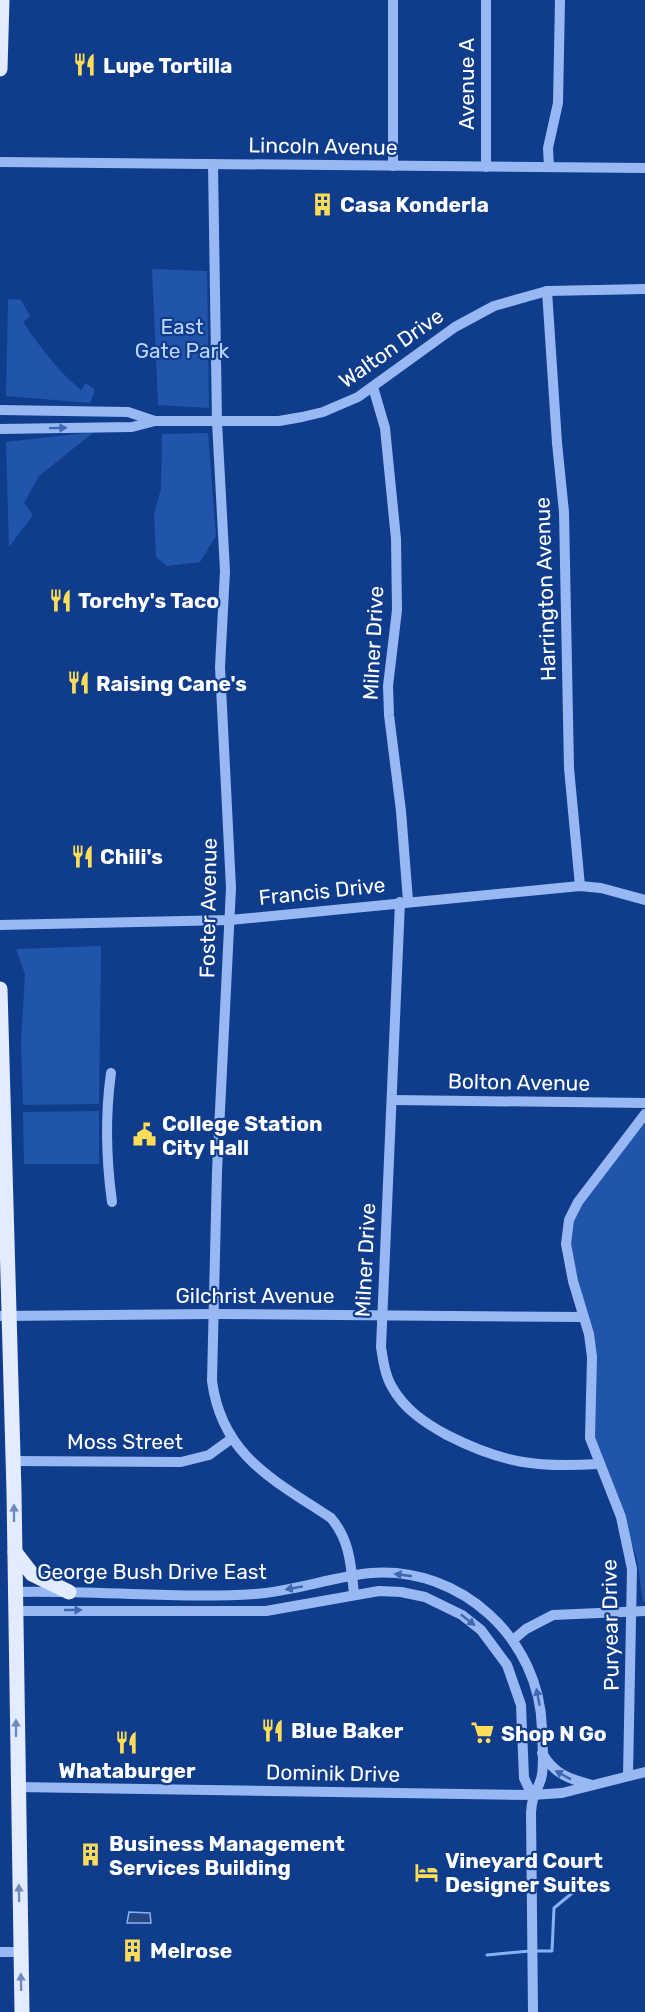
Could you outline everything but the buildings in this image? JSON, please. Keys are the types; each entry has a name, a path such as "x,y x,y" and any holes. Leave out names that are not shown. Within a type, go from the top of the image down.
{"main road":[{"path":"0,69 2,0"},
{"path":"0,988 4,1316 12,1461 14,1550 7,1592 7,1611 17,1787 22,2012"},
{"path":"14,1550 32,1574 69,1592"}],"street":[{"path":"393,0 393,166"},
{"name":"Avenue A","path":"486,0 486,167"},
{"path":"549,166 548,147 558,103 560,0"},
{"name":"Lincoln Avenue","path":"0,162 645,168"},
{"name":"Foster Avenue","path":"213,164 217,422 225,570 220,667 231,850 230,920 212,1314 212,1381 215,1402 231,1439 244,1456 261,1471 331,1518 346,1541 354,1594"},
{"name":"Walton Drive","path":"0,429 132,427 155,421 279,421 302,417 343,405 373,387 475,315 494,306 547,291 645,289"},
{"name":"Harrington Avenue","path":"547,291 564,512 569,768 580,886"},
{"name":"Milner Drive","path":"373,387 385,428 396,539 397,610 388,686 389,715 401,811 404,902 381,1347 391,1386 404,1405 448,1436 498,1459 550,1465 598,1464"},
{"name":"Walton Drive","path":"0,410 128,412 155,421"},
{"name":"Francis Drive","path":"0,925 230,920 580,886 601,888 645,900"},
{"path":"111,1072 106,1108 112,1202"},
{"name":"Bolton Avenue","path":"393,1100 645,1103"},
{"name":"Puryear Drive","path":"628,1775 633,1613 632,1569 621,1517 598,1464 590,1438 592,1357 589,1334 566,1244 570,1220 596,1177 645,1114"},
{"name":"Gilchrist Avenue","path":"4,1316 212,1314 583,1317"},
{"name":"Moss Street","path":"12,1461 181,1462 208,1455 231,1439"},
{"name":"George Bush Drive East","path":"7,1592 253,1594 299,1588 352,1576 392,1573 439,1582 487,1611 513,1640 525,1661 536,1688 542,1727 541,1778 532,1795"},
{"name":"George Bush Drive East","path":"7,1611 266,1611 354,1594 401,1592 425,1597 462,1615 487,1637 507,1665 517,1688 523,1723 524,1779 532,1795 533,2012"},
{"path":"513,1640 526,1629 553,1615 645,1611"},
{"path":"542,1752 555,1772 571,1780 592,1785"},
{"name":"Dominik Drive","path":"17,1787 532,1795 562,1793 645,1772"},
{"path":"0,1952 20,1952"}],"green space":[{"name":"East Gate Park","path":"152,269 207,271 209,408 158,405"},
{"path":"8,299 21,300 30,316 23,322 65,375 81,390 86,383 95,390 90,403 6,396"},
{"path":"94,432 39,476 24,503 33,515 9,547 6,442"},
{"path":"208,433 216,536 200,562 167,566 156,557 154,513 161,489 162,434"},
{"path":"101,946 99,1104 23,1105 21,1043 25,974 16,949"},
{"path":"99,1111 99,1164 24,1164 23,1112"},
{"path":"645,1121 645,1602 643,1602 637,1558 594,1436 590,1328 570,1247 572,1213"}],"shaded area":[{"path":"129,1912 150,1913 151,1923 127,1923"}],"waterway":[{"path":"536,1951 552,1951 554,1908 582,1885"},
{"path":"487,1955 530,1951"}],"place":[{"name":"Lupe Tortilla","path":"85,65"},
{"name":"Casa Konderla","path":"322,204"},
{"name":"Torchy's Taco","path":"60,600"},
{"name":"Raising Cane's","path":"78,683"},
{"name":"Chili's","path":"82,856"},
{"name":"College Station City Hall","path":"144,1135"},
{"name":"Blue Baker","path":"273,1730"},
{"name":"Shop N Go","path":"483,1733"},
{"name":"Whataburger","path":"127,1742"},
{"name":"Business Management Services Building","path":"91,1855"},
{"name":"Vineyard Court Designer Suites","path":"427,1872"},
{"name":"Melrose","path":"132,1950"}]}
